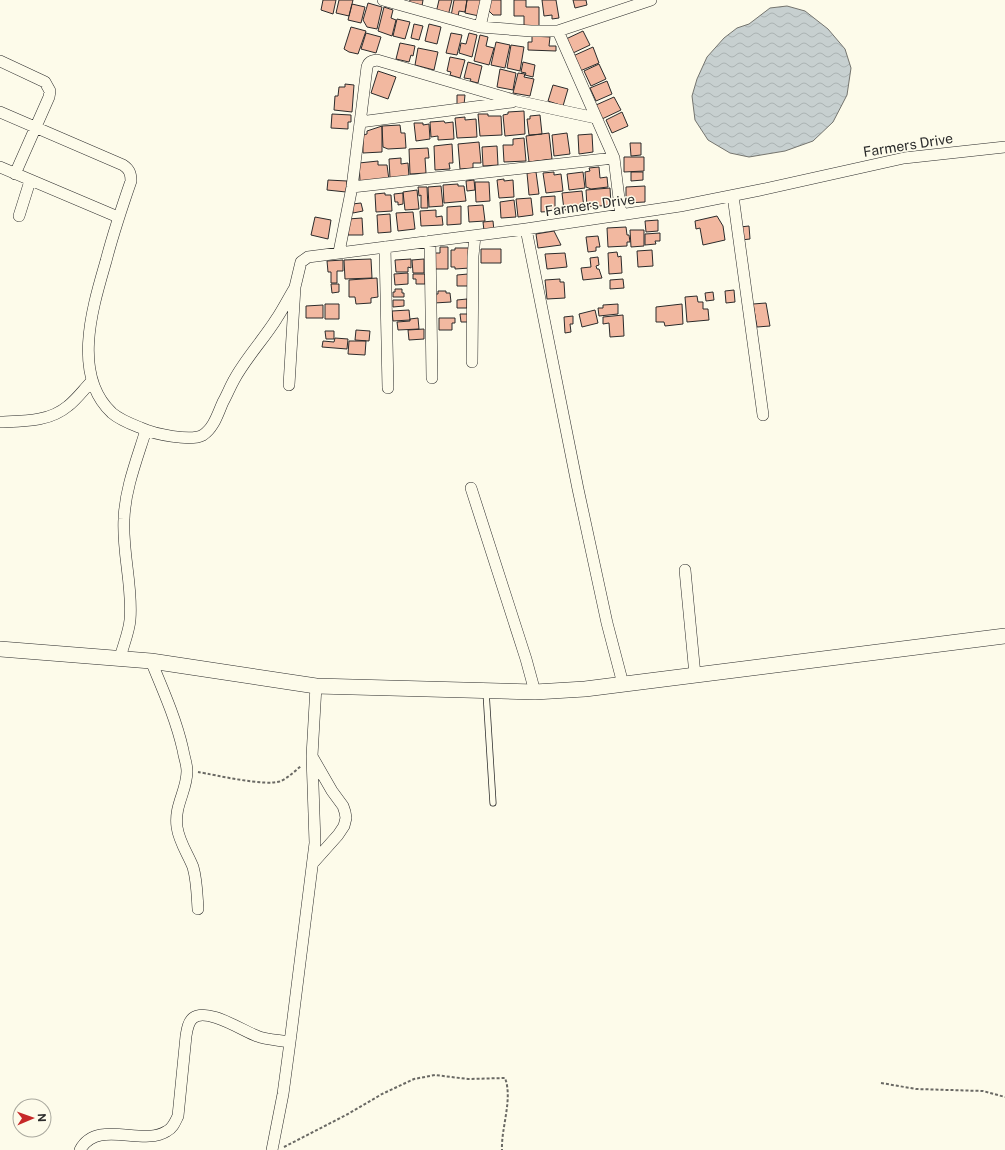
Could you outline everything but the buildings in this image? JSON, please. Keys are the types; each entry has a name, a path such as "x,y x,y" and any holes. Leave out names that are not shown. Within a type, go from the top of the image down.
{"street":[{"path":"382,0 480,27 510,31 558,31 651,0"},
{"path":"480,27 486,0"},
{"path":"558,31 614,158 621,215"},
{"path":"339,252 352,187 368,63 378,60 517,101 596,118"},
{"path":"0,61 45,82 48,86 50,97 15,174"},
{"path":"360,122 517,101"},
{"path":"0,112 123,165 131,174 131,181 118,217 92,307 89,327 88,360 92,381 105,406 112,414 146,430 183,438 197,437 204,434 210,428 234,379 278,318 295,287"},
{"name":"Farmers Drive","path":"289,385 295,287 301,262 304,259 314,255 475,236 680,206 733,196 904,158 1005,148"},
{"path":"352,187 614,158"},
{"path":"0,167 118,217"},
{"path":"19,216 30,180"},
{"path":"733,196 764,415"},
{"path":"526,229 578,489 623,684"},
{"path":"472,362 473,256 475,236"},
{"path":"430,242 432,378"},
{"path":"385,247 388,388"},
{"path":"0,422 35,420 54,415 68,406 92,381"},
{"path":"120,658 130,622 124,538 126,500 146,430"},
{"path":"471,488 526,659 535,692"},
{"path":"684,570 695,675"},
{"path":"0,649 151,661 316,686 535,692 561,691 623,684 1005,636"},
{"path":"151,661 171,707 187,770 186,782 180,797 176,819 177,829 193,867 197,884 198,909"},
{"path":"272,1150 283,1094 313,863 316,824 312,756 316,686"},
{"path":"312,756 332,791 343,806 346,818 344,826 338,835 313,863"},
{"path":"80,1150 82,1145 103,1134 155,1136 168,1131 174,1125 178,1116 186,1036 189,1023 193,1018 199,1016 219,1019 232,1023 256,1036 290,1042"}],"lane":[{"path":"486,691 492,803"}],"path":[{"path":"187,770 239,779 274,782 280,781 292,774 312,756"},
{"path":"277,1150 348,1114 382,1094 414,1079 435,1075 468,1079 505,1078 508,1085 508,1099 502,1150"},
{"path":"881,1083 916,1089 983,1091 1005,1097"}],"water":[{"path":"787,6 805,11 828,29 845,49 851,68 847,95 833,122 813,141 785,151 749,157 730,153 708,140 695,120 692,96 697,79 707,57 724,38 737,28 749,24 770,8"}]}
